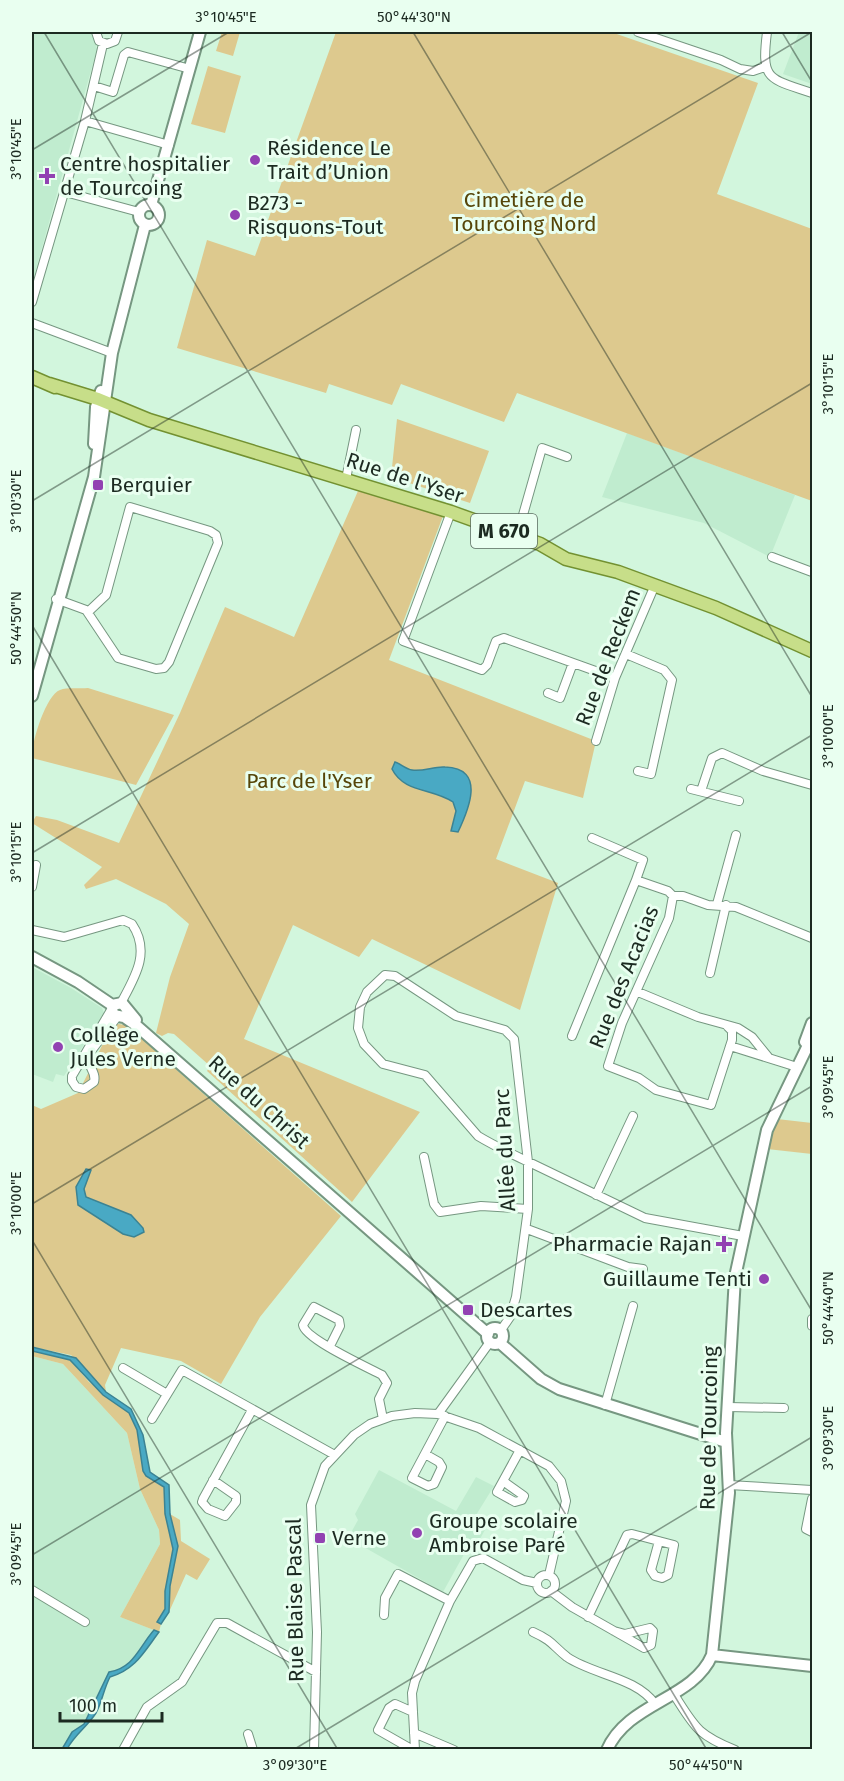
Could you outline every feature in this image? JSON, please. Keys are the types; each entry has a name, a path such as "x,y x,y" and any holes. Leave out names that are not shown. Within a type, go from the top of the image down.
{"main road":[{"name":"Rue de l'Yser","path":"32,377 102,405 451,512 540,544 566,559 618,572 655,585 730,614 813,651"}],"street":[{"path":"96,32 97,38 103,44"},
{"path":"103,44 113,42 118,32"},
{"path":"151,205 200,32"},
{"path":"638,32 721,60 740,69 753,71 765,68"},
{"path":"767,32 764,53 765,68 778,81 813,93"},
{"path":"32,302 85,121 103,44"},
{"path":"94,86 113,92 123,58 128,52 190,69"},
{"path":"85,121 169,145"},
{"path":"65,192 139,212"},
{"path":"151,205 158,210 159,218 154,225 146,225 140,221 139,212 144,206 151,205"},
{"path":"32,696 90,465 111,358 146,225"},
{"path":"32,323 111,358"},
{"path":"346,479 356,430"},
{"path":"517,536 542,448 567,457"},
{"path":"58,599 81,606 88,612 118,658 156,669 164,668 169,662 218,543 216,535 210,531 130,507 106,595 88,612"},
{"path":"451,512 403,641 482,670 487,665 496,641 502,638 615,678"},
{"path":"772,557 813,572"},
{"name":"Rue de Reckem","path":"596,741 615,678 655,585"},
{"path":"32,682 58,599"},
{"path":"626,654 664,670 672,680 651,774 638,771"},
{"path":"548,693 560,698 573,663"},
{"path":"701,791 711,761 722,753 763,771 813,785"},
{"path":"691,789 739,801"},
{"path":"717,904 736,834"},
{"path":"572,1036 643,860 592,838"},
{"path":"32,887 36,865"},
{"path":"636,880 668,891 673,896 683,896 704,904 726,904 813,938"},
{"name":"Rue des Acacias","path":"673,896 669,918 648,961 638,992 622,1023 608,1062 612,1069 639,1078 656,1090 709,1105 714,1102 730,1046"},
{"path":"710,972 726,904"},
{"path":"32,930 60,937 123,920 132,924 142,950 142,963 118,1010 88,1055 88,1062 94,1073 94,1082 84,1089 76,1087 72,1082 72,1076 106,1021 118,1010"},
{"name":"Rue du Christ","path":"32,957 78,982 118,1010 493,1340 547,1383 726,1442"},
{"name":"Allée du Parc","path":"501,1330 510,1317 516,1297 527,1229 528,1162 516,1047 512,1035 505,1030 460,1018 395,976 385,975 367,992 360,1007 358,1028 366,1048 378,1061 388,1067 425,1074 470,1130 528,1162"},
{"path":"638,992 698,1017 750,1035 769,1058"},
{"name":"Rue de Tourcoing","path":"797,1067 813,1023"},
{"path":"727,1026 733,1034 730,1046 797,1067"},
{"name":"Rue de Tourcoing","path":"712,1655 729,1485 726,1442 732,1302 743,1236 764,1138 813,1037"},
{"path":"596,1195 633,1116"},
{"path":"424,1157 434,1204 440,1212 481,1206 528,1209"},
{"path":"528,1162 645,1218 743,1236"},
{"path":"527,1229 628,1267 643,1269"},
{"path":"605,1404 633,1306"},
{"path":"330,1346 340,1326 339,1320 314,1307 303,1328 330,1346 385,1377 387,1383 379,1404 383,1419"},
{"path":"813,1319 810,1326 813,1326"},
{"path":"425,1454 442,1415 493,1340 504,1337 501,1330"},
{"path":"123,1368 167,1394"},
{"path":"152,1419 182,1370 333,1454"},
{"path":"728,1407 783,1408"},
{"path":"213,1480 236,1496 236,1502 225,1516 220,1516 202,1504 213,1480 252,1410"},
{"name":"Rue Blaise Pascal","path":"314,1749 317,1632 311,1505 318,1480 333,1454 354,1435 383,1419 404,1413 442,1415 479,1428 552,1469 565,1490 564,1509 549,1575"},
{"path":"503,1481 520,1450"},
{"path":"729,1485 813,1490"},
{"path":"813,1499 806,1529 813,1532"},
{"path":"588,1617 625,1536 632,1534 659,1541 674,1545 668,1575 662,1578 655,1576 651,1570 659,1541"},
{"path":"413,1712 395,1704 389,1708 378,1730 414,1749 415,1681 450,1601 473,1562 479,1558 524,1580 537,1583"},
{"path":"384,1616 385,1598 398,1574 450,1601"},
{"path":"551,1591 555,1582 549,1575 540,1577 537,1583 540,1591 551,1591 566,1604 644,1648 651,1645 653,1631 650,1628 625,1634 614,1631"},
{"path":"32,1590 85,1622"},
{"path":"123,1749 147,1707 182,1682 217,1623 233,1626 316,1671"},
{"path":"533,1632 550,1640 569,1658 642,1692 655,1704"},
{"path":"607,1749 622,1726 674,1693 700,1673 712,1655 813,1666"},
{"path":"674,1693 695,1728 712,1740 735,1749"},
{"path":"414,1732 454,1749"},
{"path":"248,1734 253,1749"}],"shaded area":[{"name":"Centre hospitalier de Tourcoing","path":"32,32 93,32 97,49 32,284"},
{"path":"799,32 812,32 812,84 783,74"},
{"path":"627,433 795,495 770,557 704,523 602,497"},
{"name":"Collège Jules Verne","path":"32,967 71,988 102,1008 104,1013 64,1076 56,1074 53,1082 32,1074"},
{"path":"32,1356 63,1364 127,1433 140,1489 159,1530 160,1544 120,1617 154,1630 132,1662 104,1681 84,1724 75,1729 62,1749 32,1750"},
{"name":"Groupe scolaire Ambroise Paré","path":"379,1470 456,1511 476,1477 494,1486 473,1520 486,1528 475,1548 468,1547 443,1592 348,1538 358,1520 355,1514"}],"green space":[{"path":"222,32 240,32 233,56 216,51"},
{"name":"Cimetière de Tourcoing Nord","path":"336,32 611,32 758,83 717,194 812,229 812,501 517,393 504,422 401,384 392,405 329,384 326,393 177,348 207,240 255,256"},
{"path":"208,66 241,76 225,133 191,124"},
{"path":"397,419 489,451 470,503 391,477"},
{"name":"Parc de l'Yser","path":"358,491 443,516 389,660 596,741 583,798 525,781 496,859 558,883 520,1010 372,939 359,957 293,925 244,1039 420,1112 352,1202 207,1071 210,1066 174,1034 168,1033 162,1036 156,1033 170,977 189,924 166,904 116,879 86,889 84,885 102,867 32,823 36,816 57,820 119,843 180,713 225,607 294,637"},
{"path":"88,688 174,715 136,785 32,758 40,720 55,694 63,689"},
{"path":"126,1025 341,1216 260,1317 221,1384 181,1361 121,1348 105,1385 106,1392 71,1355 32,1347 32,1105 41,1109 78,1093 112,1026"},
{"path":"777,1119 812,1123 812,1154 767,1149"},
{"path":"32,1351 70,1360 89,1382 129,1413 137,1430 146,1476 164,1487 165,1514 173,1549 165,1591 165,1609 157,1622 161,1624 159,1632 120,1617 160,1544 159,1530 140,1489 127,1433 63,1364 32,1356"},
{"path":"170,1514 180,1520 181,1541 210,1559 197,1580 186,1574 169,1612 170,1586 178,1546"}],"water":[{"path":"395,762 412,770 445,767 458,769 466,775 470,782 471,792 458,832 451,831 456,811 453,802 404,782 392,769"},
{"path":"86,1169 91,1170 84,1189 86,1197 131,1215 144,1232 134,1237 123,1234 78,1205 76,1187"},
{"path":"32,1347 76,1358 106,1392 131,1409 143,1435 150,1472 169,1485 170,1514 178,1546 170,1586 169,1612 161,1624 157,1622 165,1609 165,1591 173,1549 165,1514 164,1487 146,1476 143,1471 137,1430 129,1413 103,1395 70,1360 32,1351"},
{"path":"154,1630 159,1632 133,1665 110,1677 96,1713 67,1749 62,1749 72,1732 84,1724 109,1672 117,1670 130,1661"}],"place":[{"name":"Résidence Le Trait d’Union","path":"255,160"},
{"name":"Centre hospitalier de Tourcoing","path":"47,176"},
{"name":"B273 - Risquons-Tout","path":"235,215"},
{"name":"Berquier","path":"98,485"},
{"name":"Collège Jules Verne","path":"58,1047"},
{"name":"Pharmacie Rajan","path":"724,1244"},
{"name":"Guillaume Tenti","path":"764,1279"},
{"name":"Descartes","path":"468,1310"},
{"name":"Groupe scolaire Ambroise Paré","path":"417,1533"},
{"name":"Verne","path":"320,1538"}]}
